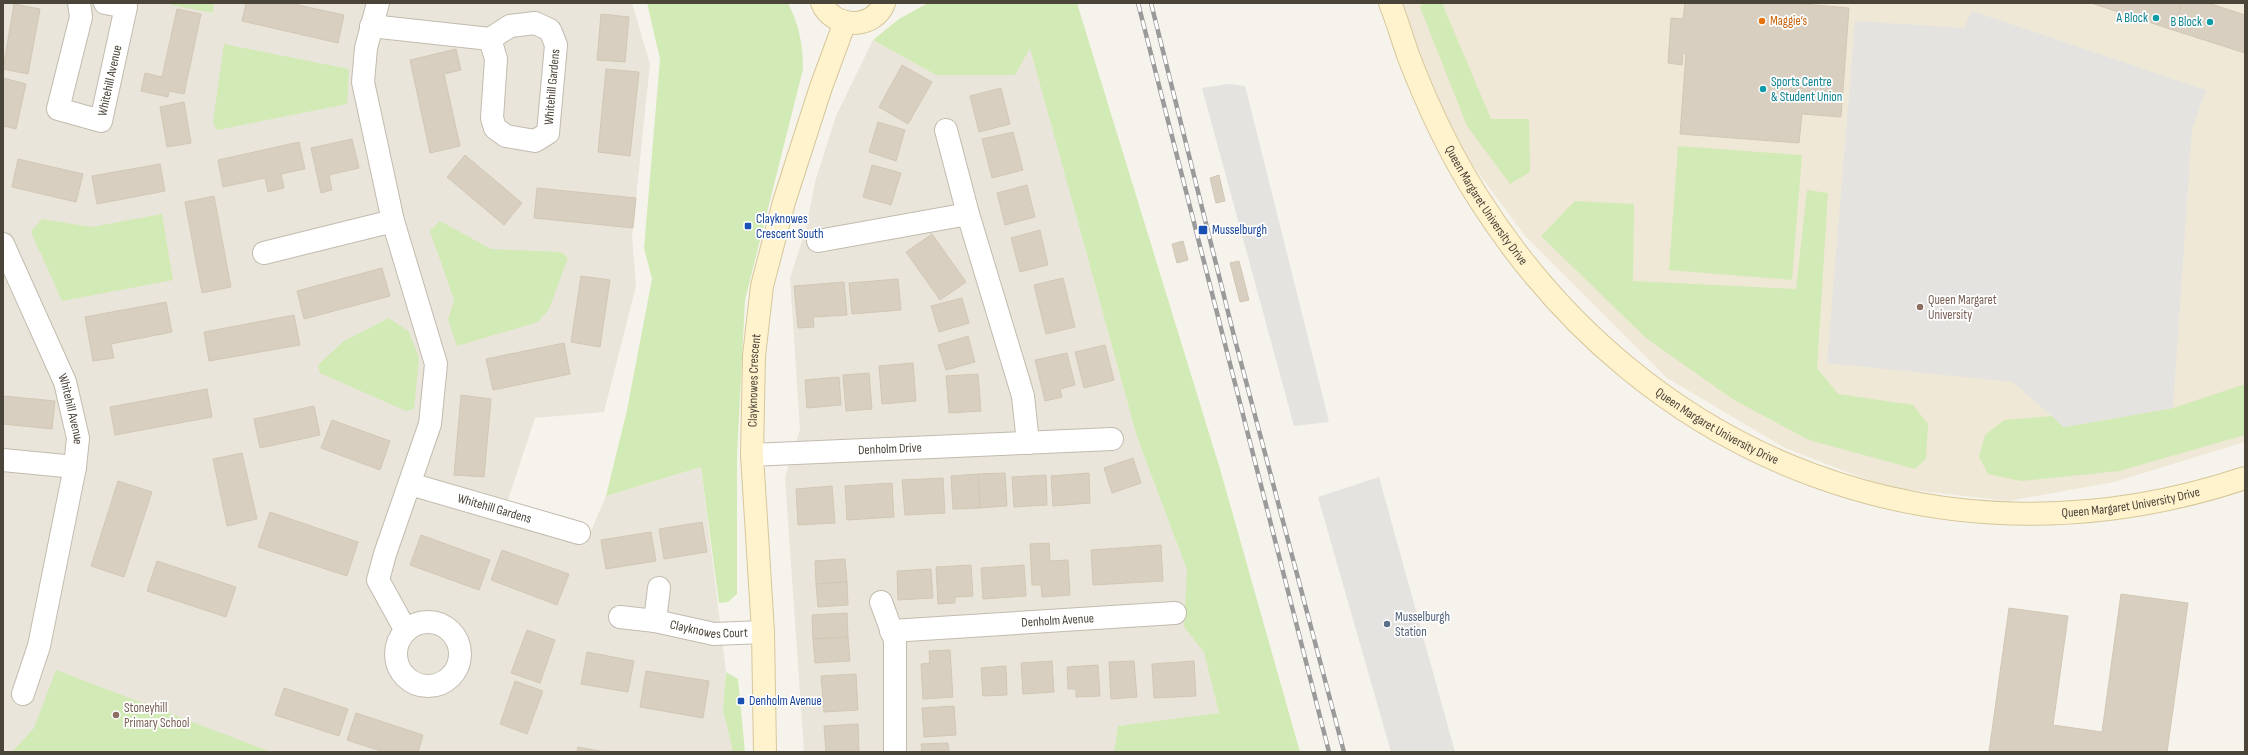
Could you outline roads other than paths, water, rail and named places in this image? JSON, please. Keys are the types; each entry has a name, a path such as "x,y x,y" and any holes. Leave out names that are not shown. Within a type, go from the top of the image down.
{"street":[{"name":"Whitehill Avenue","path":"79,3 81,17 58,109 101,121 126,7 105,3"},
{"path":"378,3 371,26 363,66 363,82 393,221 436,364 430,424 385,554 378,580 406,631"},
{"path":"822,3 829,13 845,22 856,23 867,21 876,15 884,3"},
{"name":"Queen Margaret University Drive","path":"1390,3 1422,90 1445,139 1478,198 1527,265 1564,307 1615,356 1687,411 1735,440 1772,460 1815,477 1860,492 1906,503 1995,514 2053,515 2125,508 2181,497 2245,478"},
{"name":"Clayknowes Crescent","path":"765,752 763,632 752,455 754,356 762,286 784,202 821,86 845,22"},
{"name":"Whitehill Gardens","path":"535,23 550,30 556,45 548,133 535,141 506,136 495,128 492,118 496,59 490,39 510,26 535,23"},
{"path":"371,26 490,39"},
{"path":"946,130 968,214 1023,396 1028,443"},
{"path":"818,241 968,214"},
{"path":"264,253 393,221"},
{"name":"Whitehill Avenue","path":"3,244 65,382 78,438 75,467 39,646 23,694"},
{"name":"Denholm Drive","path":"752,455 1112,439"},
{"name":"Whitehill Avenue","path":"3,460 75,467"},
{"name":"Whitehill Gardens","path":"410,484 579,533"},
{"name":"Clayknowes Court","path":"655,621 659,588"},
{"path":"881,602 895,640 895,752"},
{"name":"Denholm Avenue","path":"891,631 1175,613"},
{"name":"Clayknowes Court","path":"620,617 655,621 714,634 763,632"}],"railway":[{"path":"1138,3 1329,752"},
{"path":"1151,3 1234,336 1344,752"}],"place":[{"name":"A Block","path":"2156,18"},
{"name":"Maggie’s","path":"1762,21"},
{"name":"B Block","path":"2210,22"},
{"name":"Sports Centre & Student Union","path":"1763,89"},
{"name":"Clayknowes Crescent South","path":"748,226"},
{"name":"Musselburgh","path":"1203,230"},
{"name":"Queen Margaret University","path":"1920,307"},
{"name":"Musselburgh Station","path":"1387,624"},
{"name":"Denholm Avenue","path":"741,701"},
{"name":"Stoneyhill Primary School","path":"116,715"}]}
